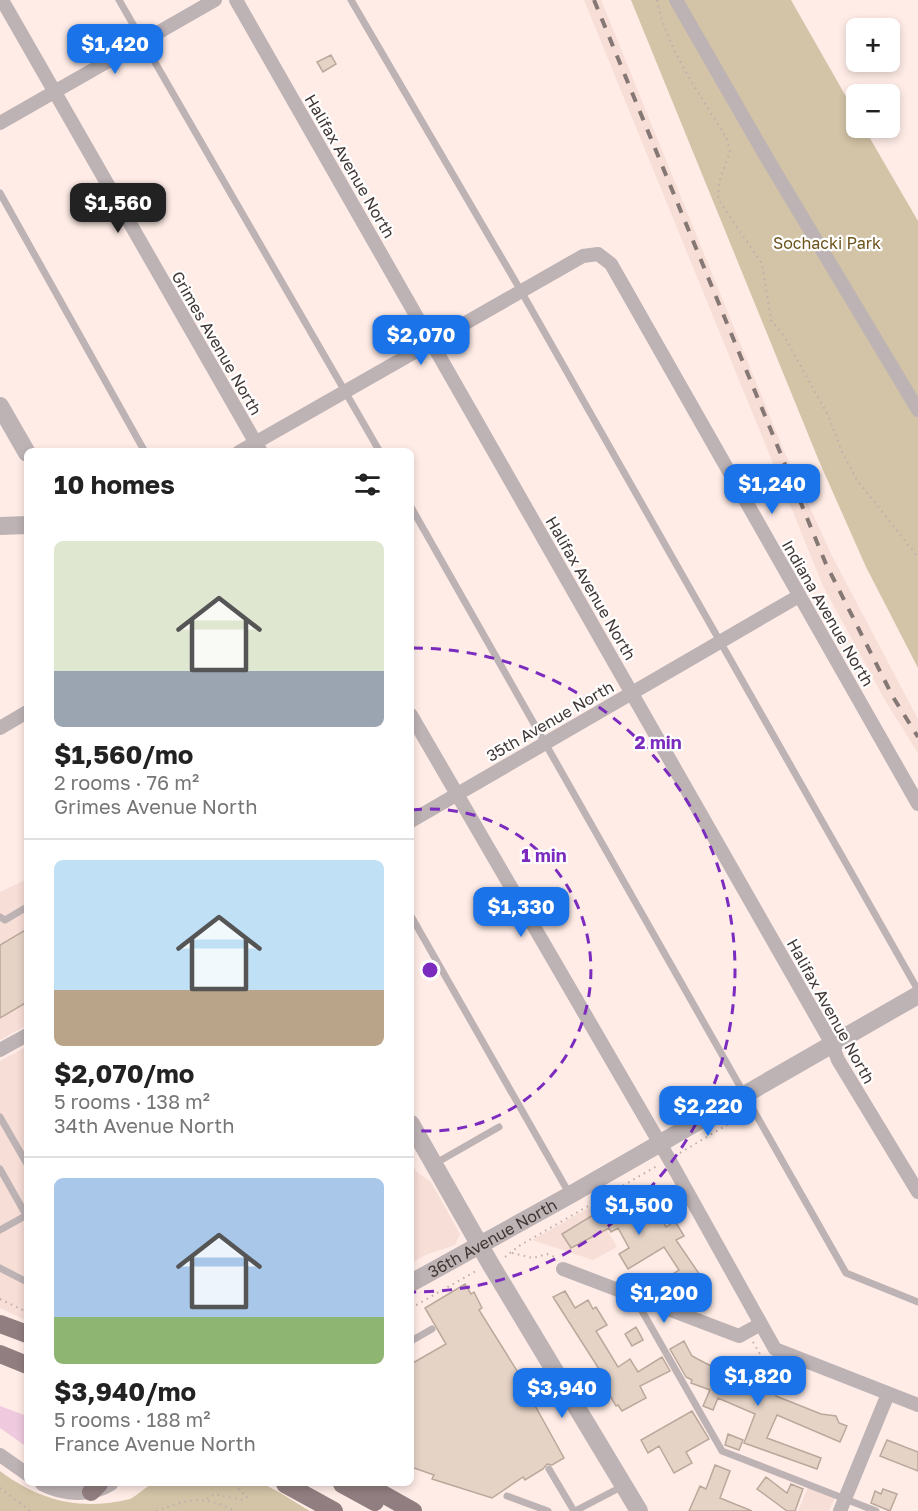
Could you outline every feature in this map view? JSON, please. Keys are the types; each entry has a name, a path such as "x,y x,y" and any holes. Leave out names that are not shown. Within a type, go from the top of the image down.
{"main road":[{"path":"0,1324 24,1333"},
{"path":"0,1354 24,1364"},
{"path":"0,1367 24,1377"},
{"path":"289,1486 334,1511"},
{"path":"345,1486 389,1511"},
{"path":"369,1486 413,1511"}],"street":[{"name":"Grimes Avenue North","path":"2,0 258,447"},
{"path":"0,123 215,0"},
{"name":"Halifax Avenue North","path":"236,0 832,1044 838,1060 918,1192"},
{"path":"676,0 768,160 918,410"},
{"name":"Indiana Avenue North","path":"521,291 583,256 598,254 611,264 918,804"},
{"path":"258,447 346,392 521,291"},
{"path":"0,406 24,448"},
{"path":"0,526 24,525"},
{"name":"35th Avenue North","path":"414,819 799,596"},
{"path":"0,728 24,714"},
{"path":"414,720 775,1349 918,1405"},
{"name":"36th Avenue North","path":"414,1281 659,1145 749,1103 832,1044 918,995"},
{"path":"0,1050 24,1037"},
{"path":"414,1129 480,1246 639,1511"},
{"path":"563,1269 739,1336 761,1324"},
{"path":"842,1505 888,1394"},
{"path":"0,1455 24,1472"},
{"path":"49,1486 76,1494 95,1488"}],"lane":[{"path":"119,0 378,448"},
{"path":"351,0 521,291 918,990"},
{"path":"0,193 143,448"},
{"path":"414,512 846,1273 918,1302"},
{"path":"0,917 5,920 24,909"},
{"path":"414,921 570,1195"},
{"path":"0,1117 24,1159"},
{"path":"434,1165 499,1127"},
{"path":"0,1168 24,1210"},
{"path":"0,1230 24,1217"},
{"path":"0,1268 24,1280"},
{"path":"632,1295 722,1451 842,1505 876,1511"},
{"path":"414,1339 432,1329"},
{"path":"549,1469 575,1511 622,1486"},
{"path":"507,1496 548,1511"}],"path":[{"path":"657,0 661,19 672,47 727,139 730,152 719,182 718,199 731,222 750,242 762,264 771,320 784,336 829,417 842,452 857,480 918,557"},
{"path":"681,1152 749,1103"},
{"path":"547,1254 533,1258 512,1253 519,1246 657,1166"},
{"path":"414,1306 474,1272 480,1271"},
{"path":"0,1299 24,1310"},
{"path":"207,1499 214,1494 243,1500 247,1497 234,1486"},
{"path":"0,1488 30,1511"},
{"path":"156,1511 189,1499 207,1499 235,1511"}],"shaded area":[{"path":"584,0 601,0 784,451 832,556 918,719 918,753 886,702 823,586"},
{"path":"24,880 24,1027 0,1040 0,892"},
{"path":"24,1048 24,1320 0,1308 0,1061"},
{"path":"414,1167 431,1182 460,1234 455,1245 414,1261"},
{"path":"592,1206 617,1247 593,1260 532,1240"},
{"path":"0,1406 24,1415 24,1445 0,1428"},
{"path":"809,1485 836,1495 829,1511 798,1511"}],"green space":[{"name":"Sochacki Park","path":"631,0 791,0 846,96 846,138 870,138 918,221 918,668 866,567 819,461"},
{"path":"0,1471 30,1490 61,1501 94,1504 130,1499 149,1486 266,1486 310,1511 0,1511"}],"building":[{"path":"331,55 336,64 323,72 317,62"},
{"path":"24,931 24,1004 0,1018 0,945"},
{"path":"645,1191 666,1227 675,1221 684,1236 676,1240 702,1278 683,1290 673,1274 679,1270 664,1247 628,1269 619,1254 629,1248 618,1228 611,1232 609,1228 571,1248 562,1234 593,1215 596,1220"},
{"path":"465,1284 471,1294 474,1292 482,1308 479,1310 536,1401 533,1402 564,1458 552,1465 547,1464 525,1480 523,1477 492,1498 432,1479 434,1475 414,1468 414,1362 446,1344 425,1308"},
{"path":"565,1291 575,1308 588,1300 593,1309 596,1307 607,1325 596,1331 618,1367 630,1359 638,1372 662,1357 670,1371 640,1386 646,1398 622,1411 618,1405 616,1406 600,1378 601,1372 553,1297"},
{"path":"636,1327 643,1340 632,1346 625,1334"},
{"path":"684,1341 692,1356 707,1364 777,1393 776,1396 821,1414 836,1416 839,1423 847,1426 840,1442 777,1415 767,1438 821,1458 817,1469 744,1443 755,1414 718,1398 713,1410 703,1406 710,1390 691,1383 692,1380 686,1377 670,1349"},
{"path":"692,1411 709,1439 686,1452 692,1463 674,1473 659,1446 648,1453 641,1440"},
{"path":"728,1434 743,1440 739,1450 725,1445"},
{"path":"887,1440 918,1452 918,1471 880,1456"},
{"path":"715,1465 730,1471 720,1498 752,1511 689,1511 700,1486 706,1489"},
{"path":"766,1477 787,1493 791,1484 803,1489 795,1511 787,1511 757,1489"},
{"path":"883,1489 897,1494 890,1511 871,1503 875,1491 881,1494"}],"railway":[{"path":"594,0 826,564 893,697 918,737"}]}
